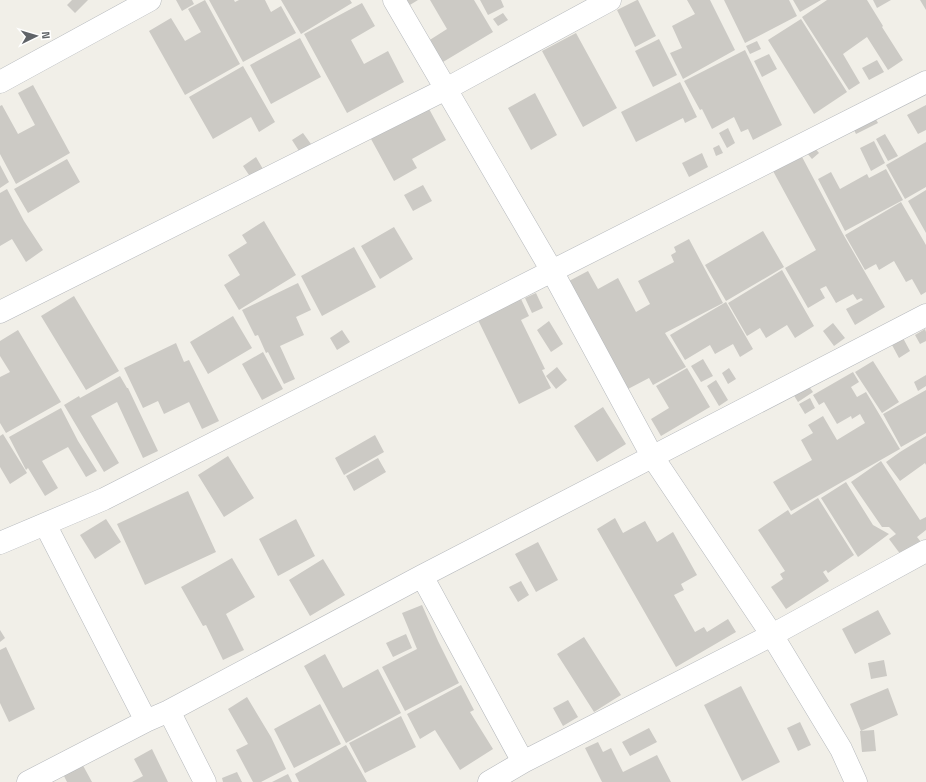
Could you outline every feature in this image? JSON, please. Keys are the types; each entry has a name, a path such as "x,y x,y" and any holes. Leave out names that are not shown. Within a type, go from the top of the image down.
{"street":[{"path":"0,82 150,0"},
{"path":"394,0 552,271 652,456 772,635 840,749 856,782"},
{"path":"0,312 446,89 610,0"},
{"path":"0,543 104,499 926,82"},
{"path":"28,782 146,721 169,711 422,576 926,315"},
{"path":"45,524 146,721"},
{"path":"489,782 523,762 772,635 926,551"},
{"path":"422,576 523,762"},
{"path":"169,711 204,782"}],"building":[{"path":"72,0 88,0 75,13 67,5"},
{"path":"176,0 192,0 194,4 182,11"},
{"path":"205,0 240,64 185,95 149,31 171,18 185,41 201,32 188,9"},
{"path":"209,0 234,0 235,2 239,0 265,0 271,12 281,6 296,33 243,62"},
{"path":"281,0 350,0 352,3 301,34"},
{"path":"400,0 418,0 405,8"},
{"path":"430,0 474,0 493,32 438,65 425,43 447,29"},
{"path":"480,0 501,0 504,7 488,15"},
{"path":"637,0 656,36 635,47 617,10"},
{"path":"687,0 710,0 735,50 683,79 670,53 682,48 672,26 695,14"},
{"path":"724,0 789,0 797,16 745,43"},
{"path":"793,0 821,0 800,12"},
{"path":"827,0 867,0 903,60 888,70 867,37 843,54 860,83 849,90 802,17"},
{"path":"873,0 891,0 877,8"},
{"path":"920,0 926,0 926,10"},
{"path":"362,3 375,26 351,40 364,64 388,51 404,82 347,113 304,34"},
{"path":"503,13 508,20 498,26 493,19"},
{"path":"801,19 847,92 814,114 768,40"},
{"path":"576,33 617,108 583,127 542,51"},
{"path":"300,38 321,77 271,104 250,65"},
{"path":"659,39 677,75 653,87 635,51"},
{"path":"757,41 761,49 750,54 746,46"},
{"path":"745,50 782,125 753,140 748,129 741,132 734,117 712,129 702,109 700,110 684,81"},
{"path":"769,54 777,69 762,77 754,61"},
{"path":"877,60 884,72 869,80 862,68"},
{"path":"243,66 275,122 259,132 251,117 213,139 189,97"},
{"path":"680,82 697,117 685,123 683,118 636,142 621,112"},
{"path":"33,85 70,153 16,184 0,154 0,106 2,105 18,134 35,125 18,93"},
{"path":"535,93 557,135 531,150 508,108"},
{"path":"926,105 926,130 918,134 907,115"},
{"path":"428,107 446,140 412,159 417,168 394,181 371,139"},
{"path":"873,114 878,123 856,134 852,126"},
{"path":"728,128 735,143 727,148 719,133"},
{"path":"303,133 311,144 299,151 292,140"},
{"path":"885,134 898,156 888,161 876,139"},
{"path":"874,141 885,163 871,171 860,148"},
{"path":"926,142 926,187 905,199 886,165"},
{"path":"719,145 723,153 716,156 713,148"},
{"path":"813,146 819,153 812,159 806,152"},
{"path":"702,153 708,167 689,177 682,163"},
{"path":"801,155 843,234 885,307 855,325 846,309 863,300 861,298 857,300 853,294 836,303 826,286 820,289 825,298 808,308 785,268 816,250 773,171"},
{"path":"256,157 267,176 255,184 243,166"},
{"path":"67,159 80,182 28,213 14,189"},
{"path":"0,165 9,182 0,188"},
{"path":"886,169 903,200 845,231 818,179 831,172 840,189 867,174 869,178"},
{"path":"423,185 432,201 413,211 404,195"},
{"path":"7,189 24,221 43,250 26,262 12,239 0,246 0,193"},
{"path":"926,190 926,233 908,201"},
{"path":"901,202 926,245 926,292 921,295 912,279 906,282 894,261 879,270 876,264 865,270 845,235"},
{"path":"264,221 296,275 239,310 224,285 240,275 228,255 247,243 242,235"},
{"path":"394,227 413,259 380,279 361,246"},
{"path":"763,231 784,267 726,301 705,265"},
{"path":"689,239 723,303 665,333 686,367 653,385 649,378 628,389 569,281 588,271 598,289 618,278 636,312 650,304 638,281 674,262 671,255 676,252 674,247"},
{"path":"354,247 376,287 322,316 301,276"},
{"path":"782,270 814,326 795,338 787,325 766,338 760,328 747,336 728,303"},
{"path":"298,283 311,310 296,317 304,335 280,346 295,379 284,384 268,352 266,353 258,335 255,336 242,310"},
{"path":"536,293 543,308 532,313 525,298"},
{"path":"74,296 119,371 86,390 41,316"},
{"path":"521,299 529,316 521,320 545,369 542,370 551,388 519,404 478,320"},
{"path":"726,302 753,349 740,357 733,344 715,354 710,345 685,360 670,335"},
{"path":"233,316 252,348 208,374 190,342"},
{"path":"549,321 563,344 551,352 537,330"},
{"path":"833,323 845,338 834,346 823,331"},
{"path":"925,329 926,341 920,344 915,335"},
{"path":"18,330 61,402 6,433 0,423 0,377 10,372 0,356 0,341"},
{"path":"342,330 350,342 337,350 330,338"},
{"path":"903,338 910,351 899,358 892,345"},
{"path":"176,343 184,362 189,360 219,421 202,429 189,402 164,414 158,401 143,408 124,368"},
{"path":"263,352 283,389 262,400 242,364"},
{"path":"703,359 713,376 701,382 691,366"},
{"path":"873,361 899,402 882,413 855,372"},
{"path":"557,367 567,380 556,389 546,376"},
{"path":"687,368 710,407 661,436 651,419 669,408 656,386"},
{"path":"729,368 736,379 728,384 722,373"},
{"path":"853,372 859,382 851,387 857,397 866,392 900,449 791,511 773,482 812,460 801,440 813,433 808,425 823,416 837,440 865,423 860,414 852,419 851,416 837,424 824,402 819,405 813,395"},
{"path":"926,375 926,386 918,391 914,382"},
{"path":"120,376 128,388 158,451 143,458 117,402 91,416 119,463 104,472 64,405"},
{"path":"716,380 728,400 719,406 707,386"},
{"path":"808,385 813,392 798,402 793,394"},
{"path":"926,390 926,433 901,447 883,414"},
{"path":"810,398 815,408 805,414 799,404"},
{"path":"603,407 626,444 597,462 574,426"},
{"path":"61,408 78,441 97,471 86,477 68,447 42,461 58,488 45,496 28,468 26,470 9,437"},
{"path":"3,434 27,473 10,484 0,467 0,436"},
{"path":"375,435 384,452 344,475 335,458"},
{"path":"926,436 926,465 925,463 900,481 886,462"},
{"path":"228,456 254,498 224,517 198,475"},
{"path":"378,458 386,472 354,491 346,476"},
{"path":"881,461 920,520 926,517 926,530 917,537 921,542 901,555 889,539 896,534 889,527 882,527 851,482"},
{"path":"846,482 873,525 889,534 858,557 821,498"},
{"path":"188,491 216,552 145,585 117,524"},
{"path":"818,498 854,555 828,573 826,570 823,572 829,581 786,609 771,587 783,579 780,574 785,571 758,530 788,510 791,515"},
{"path":"615,518 623,533 645,521 657,542 673,532 697,575 681,584 684,590 674,595 695,632 704,627 707,632 728,619 736,632 676,667 597,529"},
{"path":"106,519 121,542 95,559 80,535"},
{"path":"296,519 315,556 278,576 259,539"},
{"path":"538,542 558,580 536,592 515,554"},
{"path":"232,558 255,597 226,614 244,650 223,660 206,625 203,626 181,587"},
{"path":"323,559 345,595 310,616 289,580"},
{"path":"521,581 529,595 518,602 509,587"},
{"path":"422,605 459,683 405,711 382,667 417,649 402,613"},
{"path":"878,610 891,634 855,654 842,629"},
{"path":"0,630 5,638 0,642"},
{"path":"406,634 412,648 393,657 386,643"},
{"path":"584,637 621,695 594,712 557,654"},
{"path":"6,647 35,709 9,722 0,703 0,650"},
{"path":"325,654 343,688 378,669 401,713 346,743 304,666"},
{"path":"884,660 887,676 871,679 868,663"},
{"path":"461,685 474,710 470,712 493,749 460,770 435,730 420,739 407,714"},
{"path":"741,686 780,762 742,781 704,705"},
{"path":"888,688 898,715 861,731 850,704"},
{"path":"247,697 271,737 286,769 261,782 253,782 236,750 248,744 228,709"},
{"path":"568,700 578,717 563,726 553,708"},
{"path":"320,704 341,744 294,768 274,729"},
{"path":"401,716 416,747 365,773 349,743"},
{"path":"800,722 811,745 798,751 787,728"},
{"path":"649,728 657,742 630,756 622,742"},
{"path":"874,730 876,751 862,752 860,731"},
{"path":"598,742 603,752 611,748 623,772 657,755 671,782 602,782 585,748"},
{"path":"346,745 367,782 299,782 295,774"},
{"path":"152,749 168,782 132,782 143,776 134,759"},
{"path":"80,760 92,782 67,782 61,770"},
{"path":"237,772 242,782 223,782 222,778"},
{"path":"288,774 292,782 272,782"}]}
